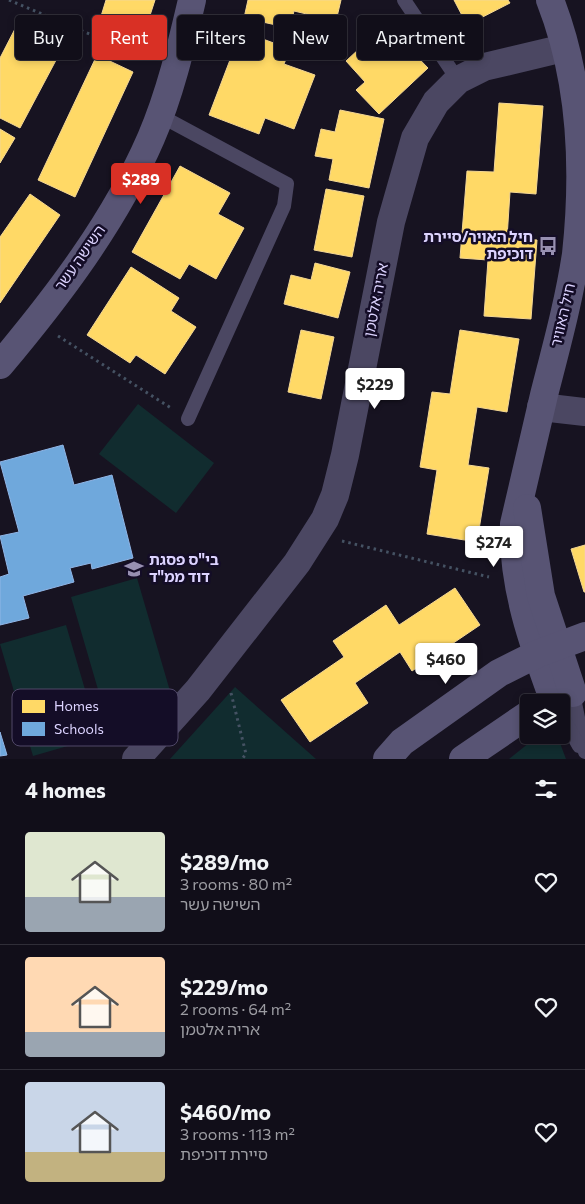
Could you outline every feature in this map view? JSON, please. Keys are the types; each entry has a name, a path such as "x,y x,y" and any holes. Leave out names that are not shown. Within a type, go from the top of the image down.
{"street":[{"name":"השישה עשר","path":"0,365 87,252 121,198 151,138 176,70 192,0"},
{"name":"חיל האוויר","path":"550,0 564,48 581,122 583,172 577,252 514,524 513,553 518,584 547,650 561,694"},
{"name":"אריה אלטמן","path":"178,712 198,690 297,563 325,519 339,479 391,222 416,138 436,102 458,80 484,68 564,48"},
{"path":"542,407 585,412"},
{"name":"חיל האוויר","path":"524,481 547,650"},
{"path":"386,759 402,742 499,673 547,650 585,636"},
{"path":"463,759 520,720"},
{"name":"אריה אלטמן","path":"136,759 148,746"}],"lane":[{"path":"404,0 458,80"},
{"path":"159,115 286,184 284,206 188,419"},
{"path":"570,717 585,754"},
{"path":"570,717 585,754"}],"path":[{"path":"9,0 176,70"},
{"path":"35,321 188,419"},
{"path":"315,534 518,584"},
{"path":"223,658 246,754 242,759"}],"green space":[{"path":"138,404 214,463 176,513 99,454"},
{"path":"137,578 169,689 98,689 71,597"},
{"path":"66,625 85,689 13,689 0,644"},
{"path":"235,687 316,759 170,759"},
{"path":"528,744 560,744 566,759 509,759"},
{"path":"30,746 68,746 33,756"}],"building: Homes":[{"path":"106,0 155,0 150,15 101,15"},
{"path":"248,0 341,0 337,15 311,15 294,11 293,15 274,15 274,25 264,22 264,15 245,15"},
{"path":"454,0 508,0 510,3 483,17 483,15 462,15"},
{"path":"15,29 15,60 56,60 20,128 0,118 0,58"},
{"path":"264,39 274,43 274,60 286,60 284,64 315,75 294,129 265,118 259,134 209,115 230,60 264,60"},
{"path":"357,51 357,60 420,60 428,68 379,114 356,90 365,82 346,61"},
{"path":"95,60 108,60 133,72 75,197 38,180"},
{"path":"499,103 543,106 536,194 510,192 507,238 537,240 531,319 484,316 488,260 460,258 467,171 494,172"},
{"path":"340,110 384,119 369,188 329,180 333,159 315,156 321,129 335,132"},
{"path":"0,129 15,138 0,163"},
{"path":"180,166 230,193 218,214 244,228 216,279 189,264 180,279 132,252"},
{"path":"326,189 364,196 352,257 314,250"},
{"path":"30,194 60,215 0,303 0,237"},
{"path":"315,263 350,272 338,318 284,304 291,275 311,280"},
{"path":"131,267 179,298 171,311 196,327 165,374 136,355 130,363 87,335"},
{"path":"301,330 334,337 321,399 288,392"},
{"path":"460,330 519,339 507,412 477,407 468,465 489,468 477,542 427,534 437,470 420,467 432,392 450,394"},
{"path":"585,545 585,592 584,592 571,549"},
{"path":"455,588 480,625 412,671 400,652 355,683 368,703 310,742 281,700 344,657 333,641 386,605 399,625"}],"building: Schools":[{"path":"63,445 74,485 112,475 133,558 92,569 91,563 70,568 74,582 23,596 29,618 0,625 0,577 9,574 0,536 19,532 0,462"},
{"path":"0,732 7,755 0,756"}],"place":[{"name":"חיל האויר/סיירת דוכיפת","path":"548,246"},
{"name":"בי\"ס פסגת דוד ממ\"ד","path":"134,569"}]}
